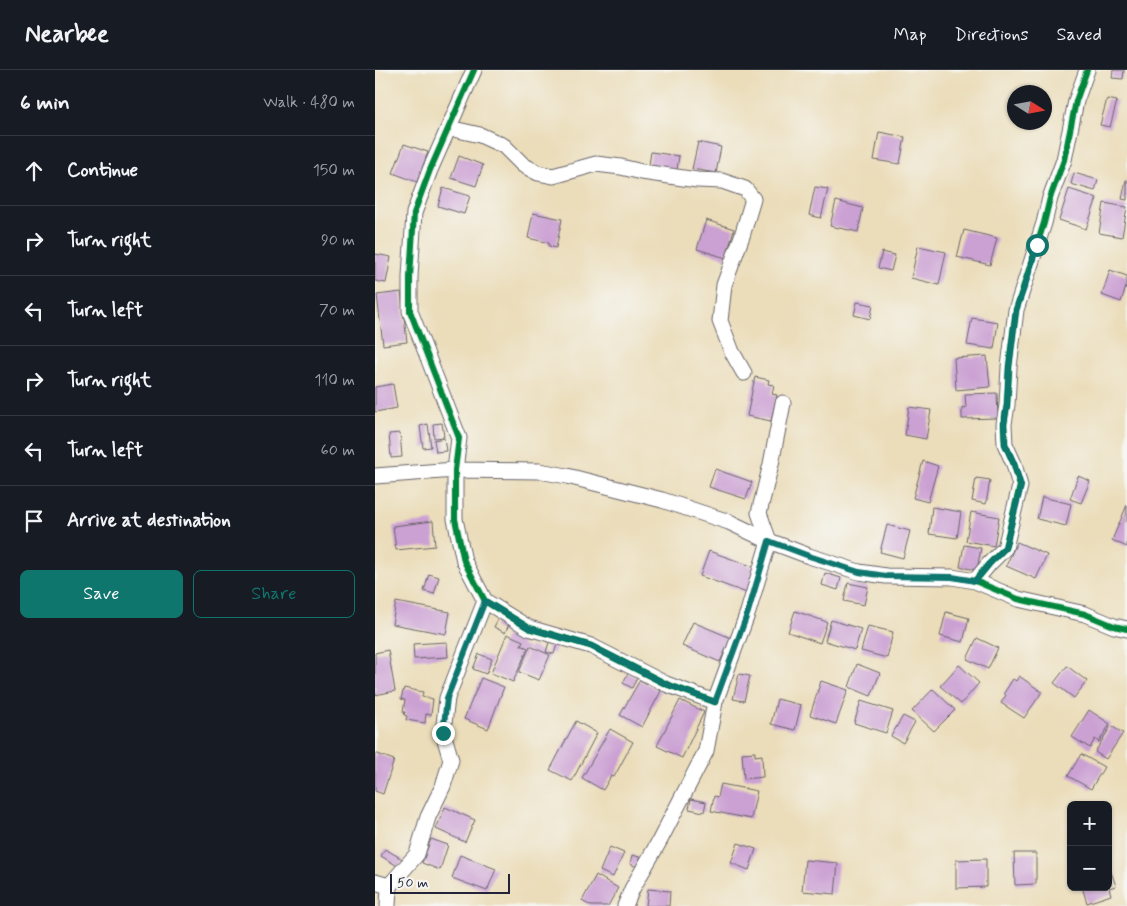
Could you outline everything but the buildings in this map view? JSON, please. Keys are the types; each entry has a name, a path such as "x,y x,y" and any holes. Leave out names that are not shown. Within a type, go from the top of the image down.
{"street":[{"path":"474,70 430,170 414,213 410,278 410,311 459,438 455,470 455,519 464,561 485,601 529,628 591,646 666,684 715,702"},
{"path":"975,581 1005,548 1021,486 1005,444 1004,424 1016,310 1044,223 1050,198 1064,160 1076,101 1087,70"},
{"path":"449,128 480,135 504,146 523,165 538,173 553,176 596,164 621,166 642,172 697,180 722,181 745,189 753,199 724,285 721,321 732,352 744,373"},
{"path":"625,906 632,889 660,840 706,750 715,702 748,612 769,541 759,513 783,403"},
{"path":"375,476 455,470 539,471 567,476 662,500 721,519 769,541 859,572 886,576 952,577 975,581 1019,599 1085,614 1114,626 1127,629"},
{"path":"388,906 382,884 417,854 428,817 443,786 451,760 443,733 447,698 485,601"}],"cycle path":[{"path":"474,70 430,170 414,213 410,277 410,311 459,438 455,470 455,519 464,561 485,601 529,628 591,646 666,684 715,702"},
{"path":"1087,70 1076,101 1064,160 1050,198 1044,223 1016,310 1004,424 1005,444 1014,464 1020,486 1005,548 975,581 1018,599 1085,614 1114,626 1127,629"}],"route":[{"path":"443,733 447,698 485,601 529,628 591,646 666,684 715,702 748,612 769,541 859,572 886,576 952,577 975,581 1005,548 1021,486 1005,444 1004,424 1016,310 1037,245"}]}
